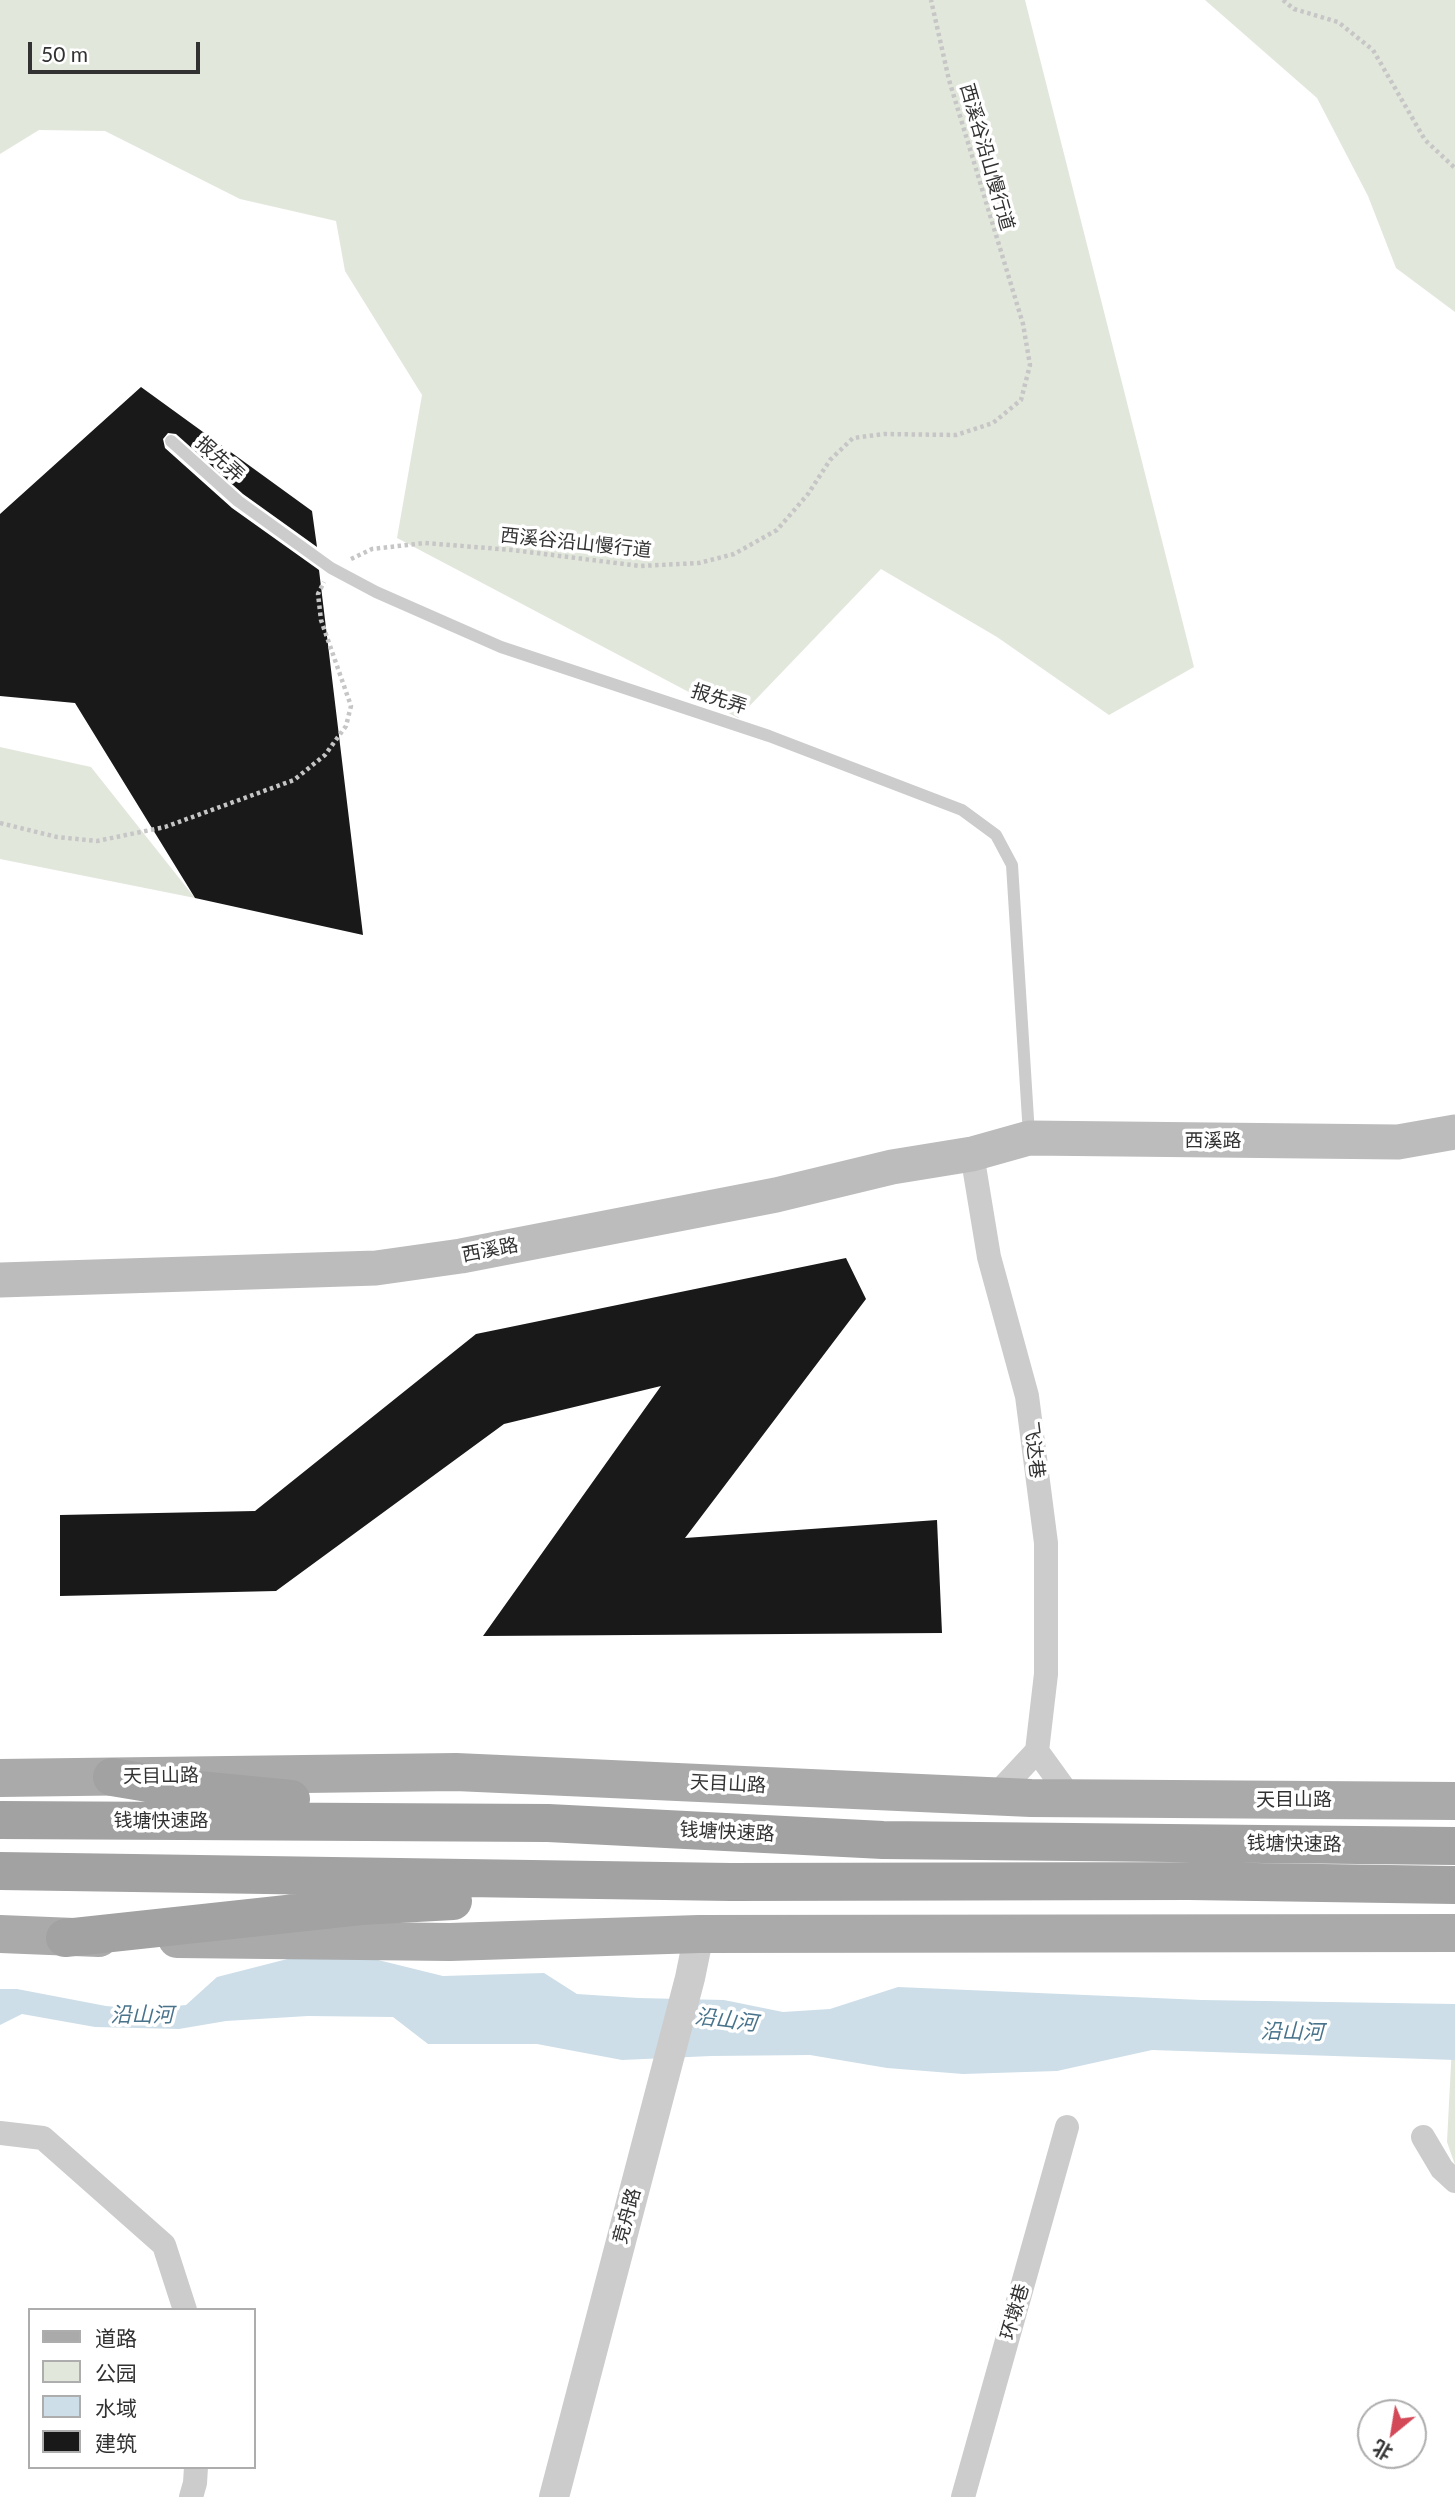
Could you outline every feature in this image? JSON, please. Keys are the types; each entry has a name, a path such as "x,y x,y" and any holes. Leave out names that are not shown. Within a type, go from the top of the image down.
{"highway":[{"path":"112,1777 178,1788 548,1823"},
{"name":"钱塘快速路","path":"0,1820 548,1823 883,1840 1455,1846"},
{"name":"钱塘快速路","path":"0,1871 732,1882 1189,1881 1455,1885"},
{"path":"65,1938 361,1906 550,1896 732,1882"}],"main road":[{"name":"西溪路","path":"0,1280 376,1268 461,1256 776,1195 892,1167 972,1154 1029,1138 1398,1142 1455,1132"},
{"name":"西溪路","path":"972,1154 1142,1163 1405,1162 1455,1152"},
{"name":"天目山路","path":"0,1778 456,1772 995,1796 1455,1801"},
{"path":"0,1934 65,1938 450,1942 699,1934 1455,1933"}],"street":[{"name":"飞达巷","path":"972,1154 989,1257 1027,1396 1046,1543 1046,1674 1037,1751"},
{"path":"995,1796 1037,1751 1071,1798"},
{"name":"竞舟路","path":"554,2497 690,1978 699,1934"},
{"name":"环墩巷","path":"963,2497 1067,2127"},
{"path":"0,2133 43,2138 164,2245 184,2308"},
{"path":"1423,2137 1442,2169 1455,2181"},
{"path":"191,2497 196,2469"}],"lane":[{"name":"报先弄","path":"171,441 238,501 331,569 376,592 501,647 769,736 962,810 996,835 1012,865 1029,1138"}],"path":[{"name":"西溪谷沿山慢行道","path":"331,569 372,549 425,543 512,550 640,566 699,563 734,554 778,530 808,494 830,460 853,438 884,434 956,435 993,423 1021,400 1030,365 1023,324 949,80 932,0"},
{"path":"1283,0 1294,9 1338,22 1373,50 1425,140 1455,168"},
{"path":"0,823 57,837 97,841 165,827 294,779 325,755 346,726 351,706 321,620 318,594 331,569"}],"green space":[{"path":"0,0 1025,0 1194,667 1109,715 997,637 881,569 738,718 397,538 422,395 345,271 336,221 240,199 105,131 39,130 0,154"},
{"path":"1205,0 1455,0 1455,312 1396,268 1368,196 1317,98"},
{"path":"0,747 91,767 195,898 0,859"},
{"path":"1452,2045 1455,2045 1455,2165 1447,2142"}],"water":[{"name":"沿山河","path":"307,1954 374,1959 443,1976 544,1973 577,1994 724,2000 783,2012 830,2009 898,1987 1202,2000 1455,2004 1455,2060 1152,2050 1057,2071 963,2074 887,2068 810,2055 622,2060 537,2044 428,2044 393,2017 308,2016 226,2021 179,2029 95,2027 22,2014 0,2025 0,1989 17,1989 106,2006 141,2009 186,2005 217,1977"}],"building":[{"path":"141,387 312,511 317,547 243,494 176,434 168,433 163,439 165,448 232,508 319,570 363,935 195,898 75,703 0,696 0,514"},
{"path":"846,1258 866,1299 685,1538 937,1520 942,1633 483,1636 661,1386 504,1424 276,1591 60,1596 60,1515 255,1511 476,1334"}]}
